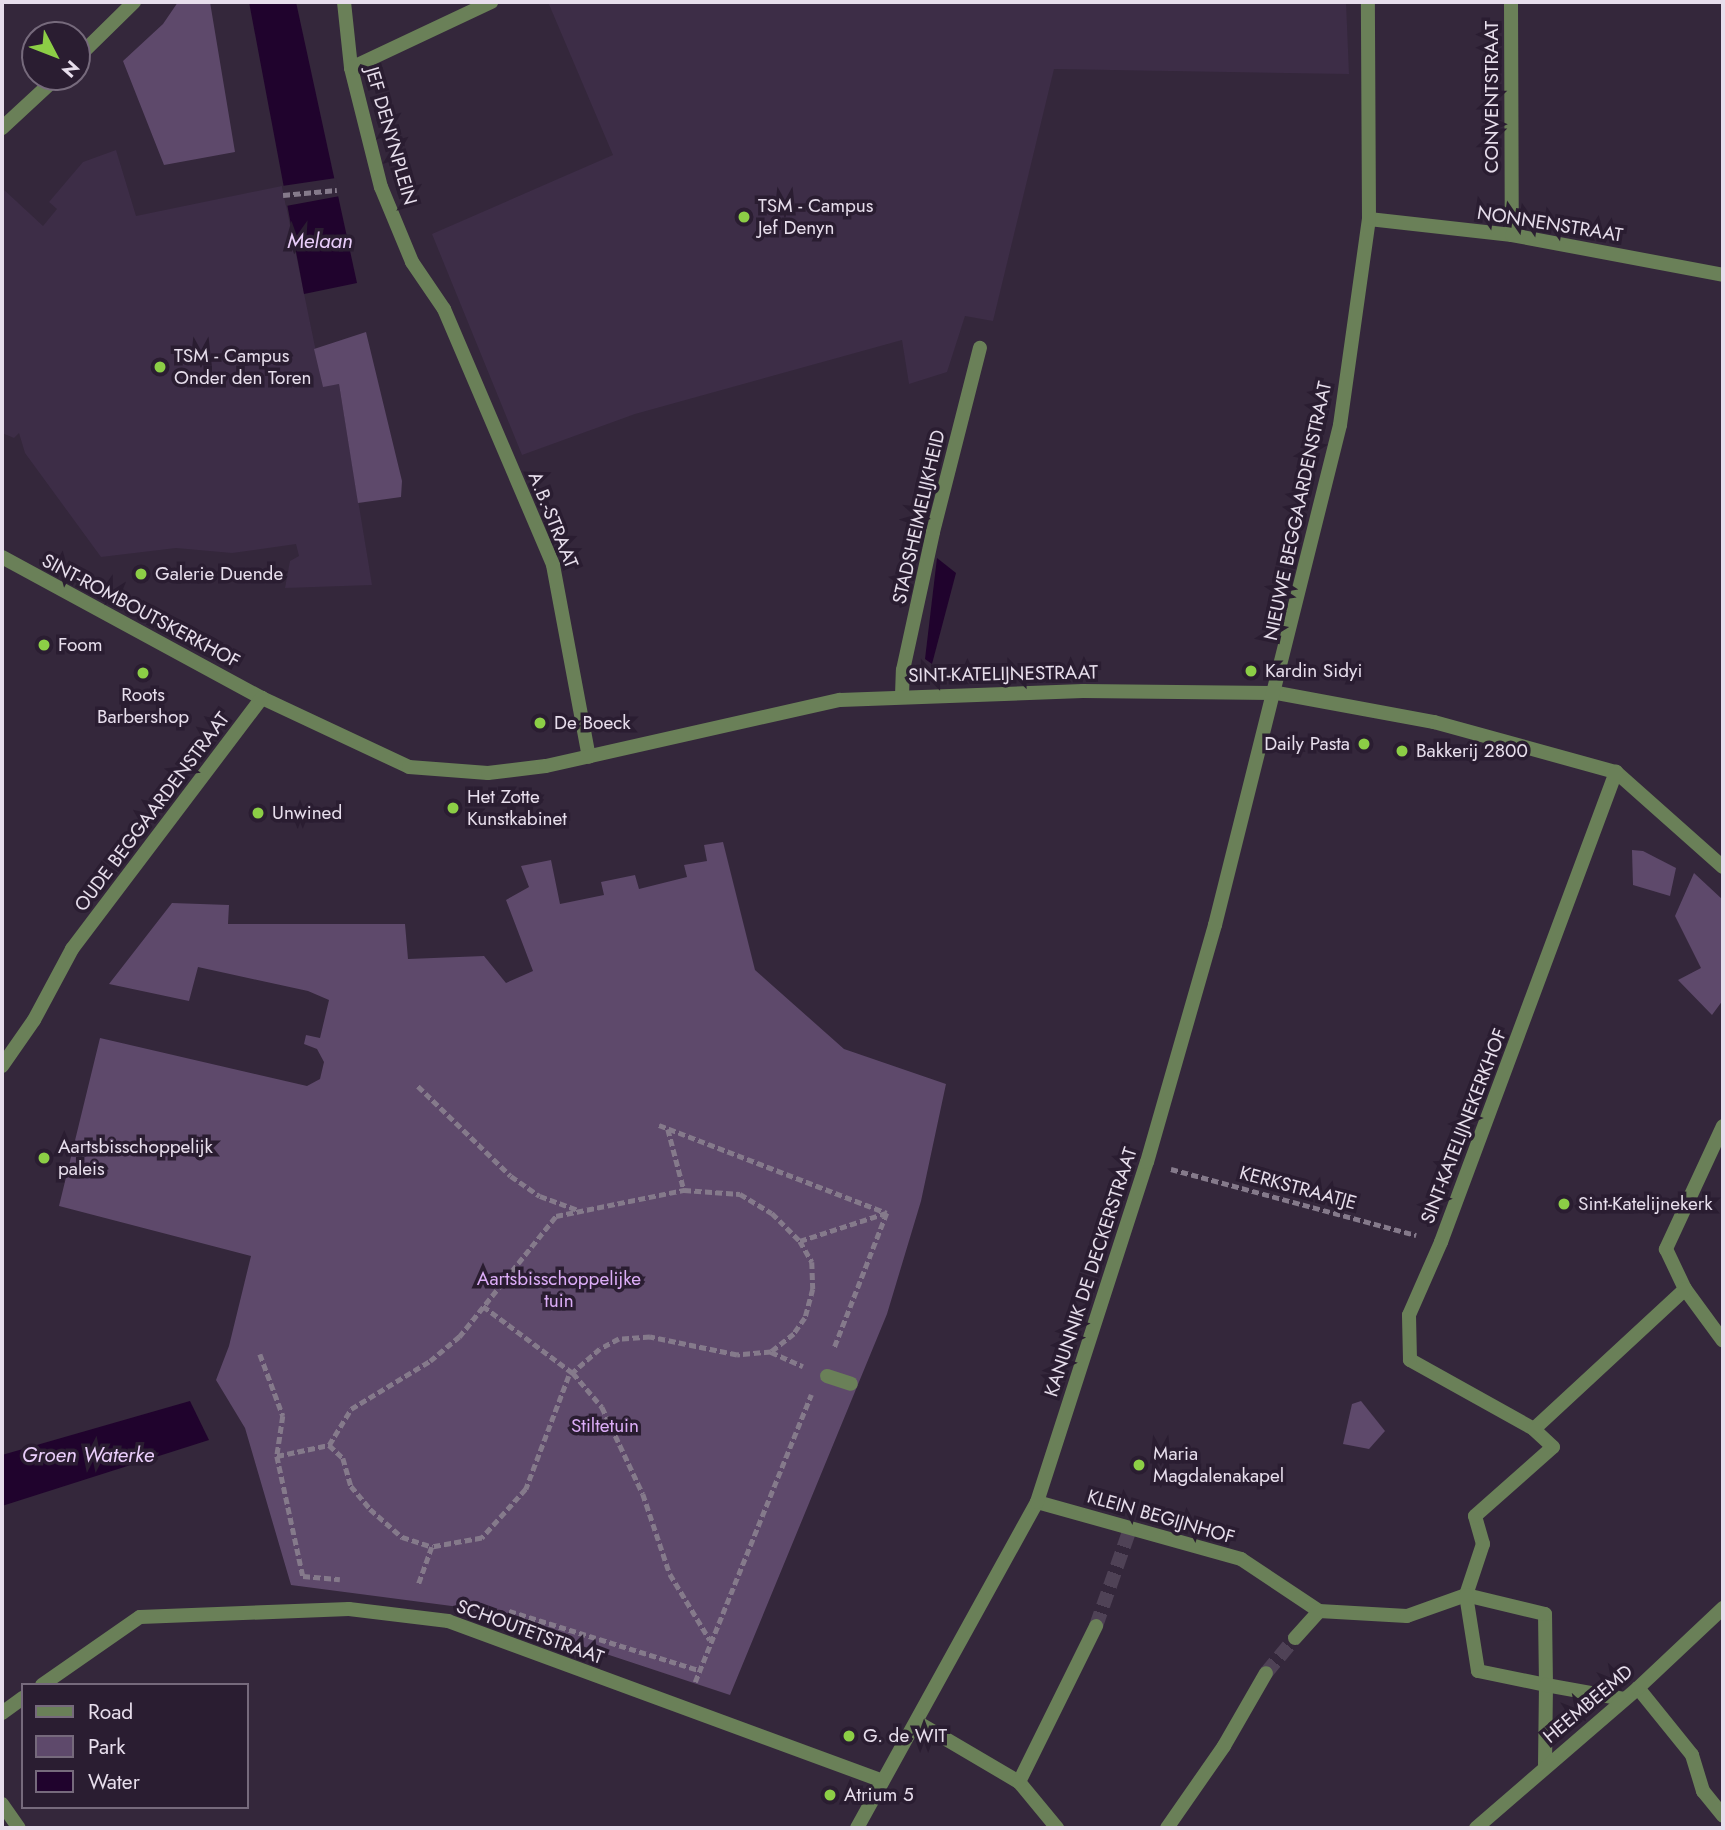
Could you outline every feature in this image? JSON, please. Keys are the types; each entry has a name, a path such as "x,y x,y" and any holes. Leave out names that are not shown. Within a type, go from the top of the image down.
{"street":[{"path":"91,44 134,2"},
{"name":"JEF DENYNPLEIN","path":"344,2 351,68 382,187 412,262 444,309"},
{"path":"351,68 491,2"},
{"name":"NIEUWE BEGGAARDENSTRAAT","path":"1277,692 1340,425 1369,219 1368,2"},
{"name":"CONVENTSTRAAT","path":"1511,2 1512,235"},
{"path":"2,128 42,91"},
{"name":"NONNENSTRAAT","path":"1369,219 1512,235 1723,275"},
{"name":"A.B.-STRAAT","path":"444,309 553,565 589,757"},
{"name":"STADSHEIMELIJKHEID","path":"902,695 933,532 980,348"},
{"name":"SINT-ROMBOUTSKERKHOF","path":"2,557 262,698"},
{"name":"SINT-KATELIJNESTRAAT","path":"262,698 409,766 488,773 589,757 840,700 902,695 1277,692 1434,722 1616,772 1723,867"},
{"name":"KANUNNIK DE DECKERSTRAAT","path":"857,1828 1037,1502 1147,1162 1277,692"},
{"name":"OUDE BEGGAARDENSTRAAT","path":"2,1066 34,1020 72,949 262,698"},
{"name":"SINT-KATELIJNEKERKHOF","path":"1466,1595 1483,1544 1475,1516 1553,1447 1534,1429 1410,1360 1409,1315 1441,1242 1616,772"},
{"path":"1723,1126 1666,1249 1685,1289 1723,1341"},
{"path":"1534,1429 1685,1289"},
{"path":"820,1373 851,1384"},
{"name":"KLEIN BEGIJNHOF","path":"1037,1502 1241,1559 1319,1611"},
{"path":"1466,1595 1478,1671 1625,1699"},
{"path":"1295,1638 1319,1611 1407,1616 1466,1595 1545,1614 1545,1766"},
{"name":"HEEMBEEMD","path":"1476,1828 1638,1688 1723,1608"},
{"name":"SCHOUTETSTRAAT","path":"45,1683 140,1617 349,1609 448,1621 882,1781"},
{"path":"1019,1782 1096,1626"},
{"path":"1167,1828 1224,1746 1266,1674"},
{"path":"1638,1688 1692,1755 1703,1791 1723,1816"},
{"path":"2,1713 21,1699"},
{"path":"916,1722 1019,1782 1057,1828"},
{"path":"2,1804 19,1828"}],"path":[{"path":"283,195 337,190"},
{"path":"418,1086 510,1176 540,1196 579,1211"},
{"path":"659,1125 887,1213"},
{"path":"668,1128 684,1190"},
{"name":"KERKSTRAATJE","path":"1147,1162 1441,1242"},
{"path":"277,1456 329,1445 351,1409 430,1361 458,1337 556,1216 579,1211 684,1190 740,1194 772,1213 800,1241 812,1262 813,1289 805,1318 794,1334 771,1352"},
{"path":"800,1241 887,1213"},
{"path":"829,1354 837,1345 887,1213"},
{"path":"483,1306 573,1373 620,1436 670,1574 710,1640"},
{"path":"329,1445 343,1458 351,1486 370,1509 402,1536 432,1547 482,1538 526,1489 573,1373 600,1349 620,1339 650,1337 737,1355 771,1352 820,1373"},
{"path":"260,1354 283,1416 277,1456 303,1576 354,1580"},
{"path":"683,1708 813,1381"},
{"path":"418,1586 432,1547"},
{"path":"405,1585 432,1588"},
{"path":"498,1607 699,1670"}],"shaded area":[{"name":"TSM - Campus Jef Denyn","path":"548,2 1346,2 1349,74 1054,69 993,321 965,316 947,372 909,384 902,340 635,414 522,455 432,234 613,155"},
{"name":"TSM - Campus Onder den Toren","path":"116,150 136,216 282,186 323,386 339,384 372,585 285,588 290,561 299,556 296,544 232,553 176,548 101,557 25,453 19,433 14,438 2,433 2,188 43,226 57,209 49,202 83,162"}],"green space":[{"path":"178,2 210,2 235,152 164,165 123,61 163,24"},
{"path":"366,332 402,481 401,497 358,503 339,384 323,387 314,349"},
{"name":"Aartsbisschoppelijke tuin","path":"723,842 755,970 844,1049 946,1084 921,1201 887,1314 730,1695 467,1608 291,1585 245,1428 216,1380 229,1346 251,1256 59,1206 100,1038 307,1086 320,1079 324,1062 317,1049 304,1044 306,1035 320,1038 329,1000 308,991 198,967 189,1001 109,984 172,903 229,905 228,924 405,924 408,959 484,956 506,983 533,971 506,900 529,887 521,866 551,860 560,904 604,895 601,882 635,875 639,889 687,877 684,865 707,861 704,845"},
{"path":"1632,850 1643,851 1676,868 1670,896 1633,885"},
{"path":"1694,873 1723,900 1723,1000 1712,1015 1678,980 1701,968 1675,916"},
{"path":"1361,1401 1385,1431 1369,1449 1343,1444 1352,1404"}],"water":[{"name":"Melaan","path":"249,2 296,2 357,283 304,294"},
{"path":"937,558 956,573 932,664 925,659"},
{"name":"Groen Waterke","path":"190,1401 209,1440 2,1506 2,1455"}],"pier":[{"path":"336,178 340,196 286,206 282,186"}],"tunnel":[{"path":"1096,1626 1131,1526"},
{"path":"1266,1673 1295,1638"}],"place":[{"name":"TSM - Campus Jef Denyn","path":"744,217"},
{"name":"TSM - Campus Onder den Toren","path":"160,367"},
{"name":"Galerie Duende","path":"141,574"},
{"name":"Foom","path":"44,645"},
{"name":"Kardin Sidyi","path":"1251,671"},
{"name":"Roots Barbershop","path":"143,673"},
{"name":"De Boeck","path":"540,723"},
{"name":"Daily Pasta","path":"1364,744"},
{"name":"Bakkerij 2800","path":"1402,751"},
{"name":"Het Zotte Kunstkabinet","path":"453,808"},
{"name":"Unwined","path":"258,813"},
{"name":"Aartsbisschoppelijk paleis","path":"44,1158"},
{"name":"Sint-Katelijnekerk","path":"1564,1204"},
{"name":"Maria Magdalenakapel","path":"1139,1465"},
{"name":"G. de WIT","path":"849,1736"},
{"name":"Atrium 5","path":"830,1795"}],"park label":[{"name":"Stiltetuin","path":"605,1426"}]}
